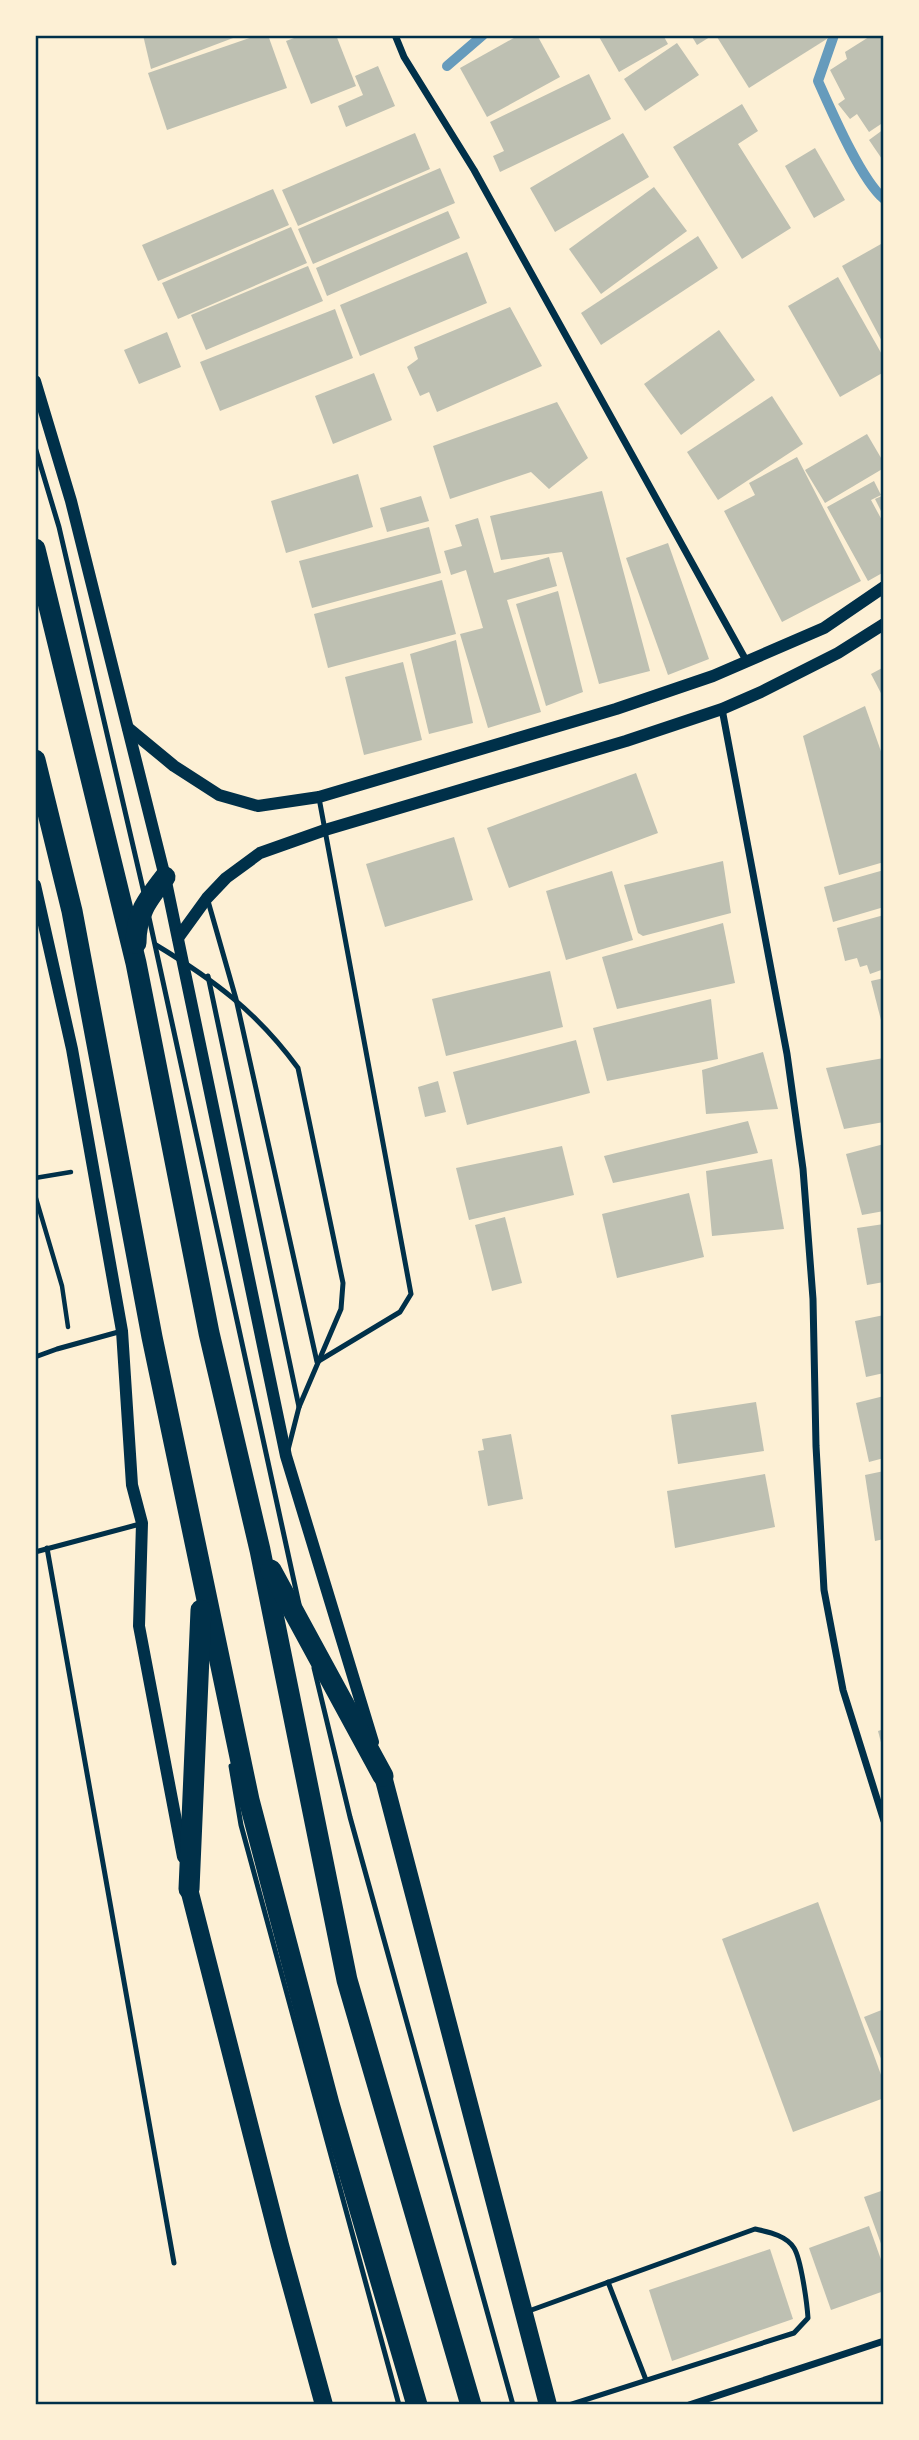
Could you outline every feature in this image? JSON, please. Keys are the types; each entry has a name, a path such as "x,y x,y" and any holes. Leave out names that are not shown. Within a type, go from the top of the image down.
{"highway":[{"path":"35,550 136,963 209,1333 260,1550 347,1980 471,2405"},
{"path":"35,760 72,911 152,1337 253,1814 328,2104 416,2405"},
{"path":"136,963 136,925 146,902 164,877"},
{"path":"260,1550 383,1776"},
{"path":"189,1889 202,1580"}],"main road":[{"path":"383,1776 548,2405"},
{"path":"189,1889 324,2405"}],"street":[{"path":"395,35 404,57 481,182 747,662"},
{"path":"35,381 71,501 164,877 286,1456 383,1776"},
{"path":"128,728 174,766 219,795 258,806 319,797 617,709 747,662 824,628 884,587"},
{"path":"178,938 226,877 260,853 325,830 626,741 722,709 838,653 884,624"},
{"path":"722,709 787,1054 803,1169 813,1299 816,1446 824,1590 842,1689 884,1821"},
{"path":"35,885 38,915 72,1049 122,1331 132,1485 142,1523 139,1626 189,1889"},
{"path":"689,2405 884,2341"}],"lane":[{"path":"35,447 58,527 156,945 306,1632 350,1817 513,2405"},
{"path":"317,1362 400,1312 411,1294 319,797"},
{"path":"207,898 236,999 317,1362"},
{"path":"156,945 208,976 236,999 283,1047 298,1068 343,1283 341,1309 299,1407 286,1456"},
{"path":"208,976 299,1407"},
{"path":"35,1357 122,1331"},
{"path":"35,1552 142,1523"},
{"path":"47,1548 174,2263"},
{"path":"202,1580 223,1716"},
{"path":"230,1757 241,1825 399,2405"},
{"path":"524,2313 755,2229 775,2233 794,2247 806,2295 808,2318 794,2333 569,2405"},
{"path":"608,2282 646,2381"}],"path":[{"path":"35,1195 62,1286 71,1345"}],"building":[{"path":"143,35 241,35 151,69"},
{"path":"258,35 268,35 287,88 167,130 148,73"},
{"path":"302,35 336,35 356,86 311,104 286,41"},
{"path":"519,35 537,35 560,77 487,117 460,68"},
{"path":"598,35 663,35 668,44 619,72"},
{"path":"691,35 713,35 697,45"},
{"path":"872,35 884,35 884,122 869,132 857,114 850,119 838,104 845,99 830,70 847,59 845,52"},
{"path":"717,37 830,37 749,88"},
{"path":"677,43 699,75 645,111 624,79"},
{"path":"378,66 395,106 346,127 338,106 363,95 355,76"},
{"path":"589,74 611,119 500,172 493,156 504,151 490,122"},
{"path":"742,104 758,131 738,144 791,228 742,259 673,147"},
{"path":"884,129 884,162 869,140"},
{"path":"415,133 430,169 298,226 282,190"},
{"path":"623,133 649,177 555,232 530,188"},
{"path":"815,148 845,200 814,218 785,166"},
{"path":"440,168 455,203 313,264 298,229"},
{"path":"654,187 687,231 601,294 569,249"},
{"path":"273,189 289,225 158,281 142,245"},
{"path":"448,211 460,238 327,296 316,268"},
{"path":"291,227 307,263 178,319 162,283"},
{"path":"698,236 718,268 601,345 581,313"},
{"path":"881,244 884,253 884,345 842,266"},
{"path":"467,252 487,303 360,356 340,305"},
{"path":"308,266 323,301 206,350 191,315"},
{"path":"838,277 884,358 884,372 840,397 788,306"},
{"path":"510,307 542,366 437,412 429,392 420,396 407,367 418,359 414,347"},
{"path":"335,309 353,358 220,411 200,362"},
{"path":"719,330 755,380 681,435 644,384"},
{"path":"167,332 181,367 139,384 124,350"},
{"path":"374,373 392,420 333,444 315,396"},
{"path":"772,396 803,444 718,500 687,452"},
{"path":"557,402 588,458 549,489 531,472 450,499 433,446"},
{"path":"867,434 884,463 884,468 825,503 805,470"},
{"path":"797,457 861,581 782,622 724,511 755,495 749,483"},
{"path":"358,474 373,527 286,553 271,501"},
{"path":"874,481 881,495 871,500 884,524 884,572 868,581 827,507"},
{"path":"602,491 650,671 599,684 562,552 501,560 490,516"},
{"path":"884,495 884,517 875,499"},
{"path":"421,496 429,521 387,532 380,508"},
{"path":"478,518 494,573 549,557 557,586 507,600 541,712 488,728 460,634 483,628 466,570 451,575 444,551 462,546 455,525"},
{"path":"429,527 441,573 312,608 299,561"},
{"path":"668,543 709,659 668,675 626,558"},
{"path":"442,580 456,634 328,668 314,614"},
{"path":"558,591 583,692 546,706 516,604"},
{"path":"456,640 473,723 429,734 410,654"},
{"path":"403,662 422,740 364,755 345,677"},
{"path":"884,667 884,699 871,674"},
{"path":"865,706 884,760 884,862 839,875 803,736"},
{"path":"636,773 658,833 509,888 487,828"},
{"path":"454,837 473,900 385,927 366,864"},
{"path":"723,861 731,913 643,936 638,933 624,885"},
{"path":"884,870 884,907 833,922 824,887"},
{"path":"612,871 633,940 566,960 546,891"},
{"path":"884,915 884,969 870,974 867,965 860,967 857,958 845,961 837,928"},
{"path":"723,923 735,983 617,1009 602,957"},
{"path":"550,971 563,1027 446,1056 432,999"},
{"path":"884,978 884,1028 883,1028 871,981"},
{"path":"711,999 718,1059 607,1081 593,1028"},
{"path":"576,1040 590,1093 467,1125 453,1072"},
{"path":"763,1052 778,1109 706,1114 702,1070"},
{"path":"884,1058 884,1122 844,1129 826,1068"},
{"path":"438,1081 446,1112 425,1117 418,1087"},
{"path":"748,1121 758,1153 613,1183 604,1156"},
{"path":"884,1144 884,1211 862,1215 846,1154"},
{"path":"562,1146 574,1195 469,1220 456,1168"},
{"path":"772,1159 784,1229 712,1236 706,1171"},
{"path":"689,1193 704,1257 617,1278 602,1214"},
{"path":"505,1217 522,1283 492,1291 475,1225"},
{"path":"884,1224 884,1282 867,1285 857,1228"},
{"path":"884,1315 884,1373 866,1377 855,1321"},
{"path":"884,1396 884,1458 869,1462 856,1403"},
{"path":"756,1402 764,1451 678,1464 671,1415"},
{"path":"511,1434 523,1499 488,1506 478,1451 484,1450 482,1439"},
{"path":"884,1471 884,1539 875,1541 865,1475"},
{"path":"765,1474 775,1527 675,1548 667,1491"},
{"path":"884,1729 884,1750 883,1750 878,1731"},
{"path":"818,1902 884,2083 884,2098 793,2132 722,1939"},
{"path":"884,2009 884,2066 864,2017"},
{"path":"884,2190 884,2252 864,2197"},
{"path":"869,2226 884,2268 884,2291 831,2310 809,2248"},
{"path":"770,2249 793,2319 672,2361 649,2290"}],"waterway":[{"path":"447,66 483,35"},
{"path":"834,35 818,81 856,161 884,199"}]}
